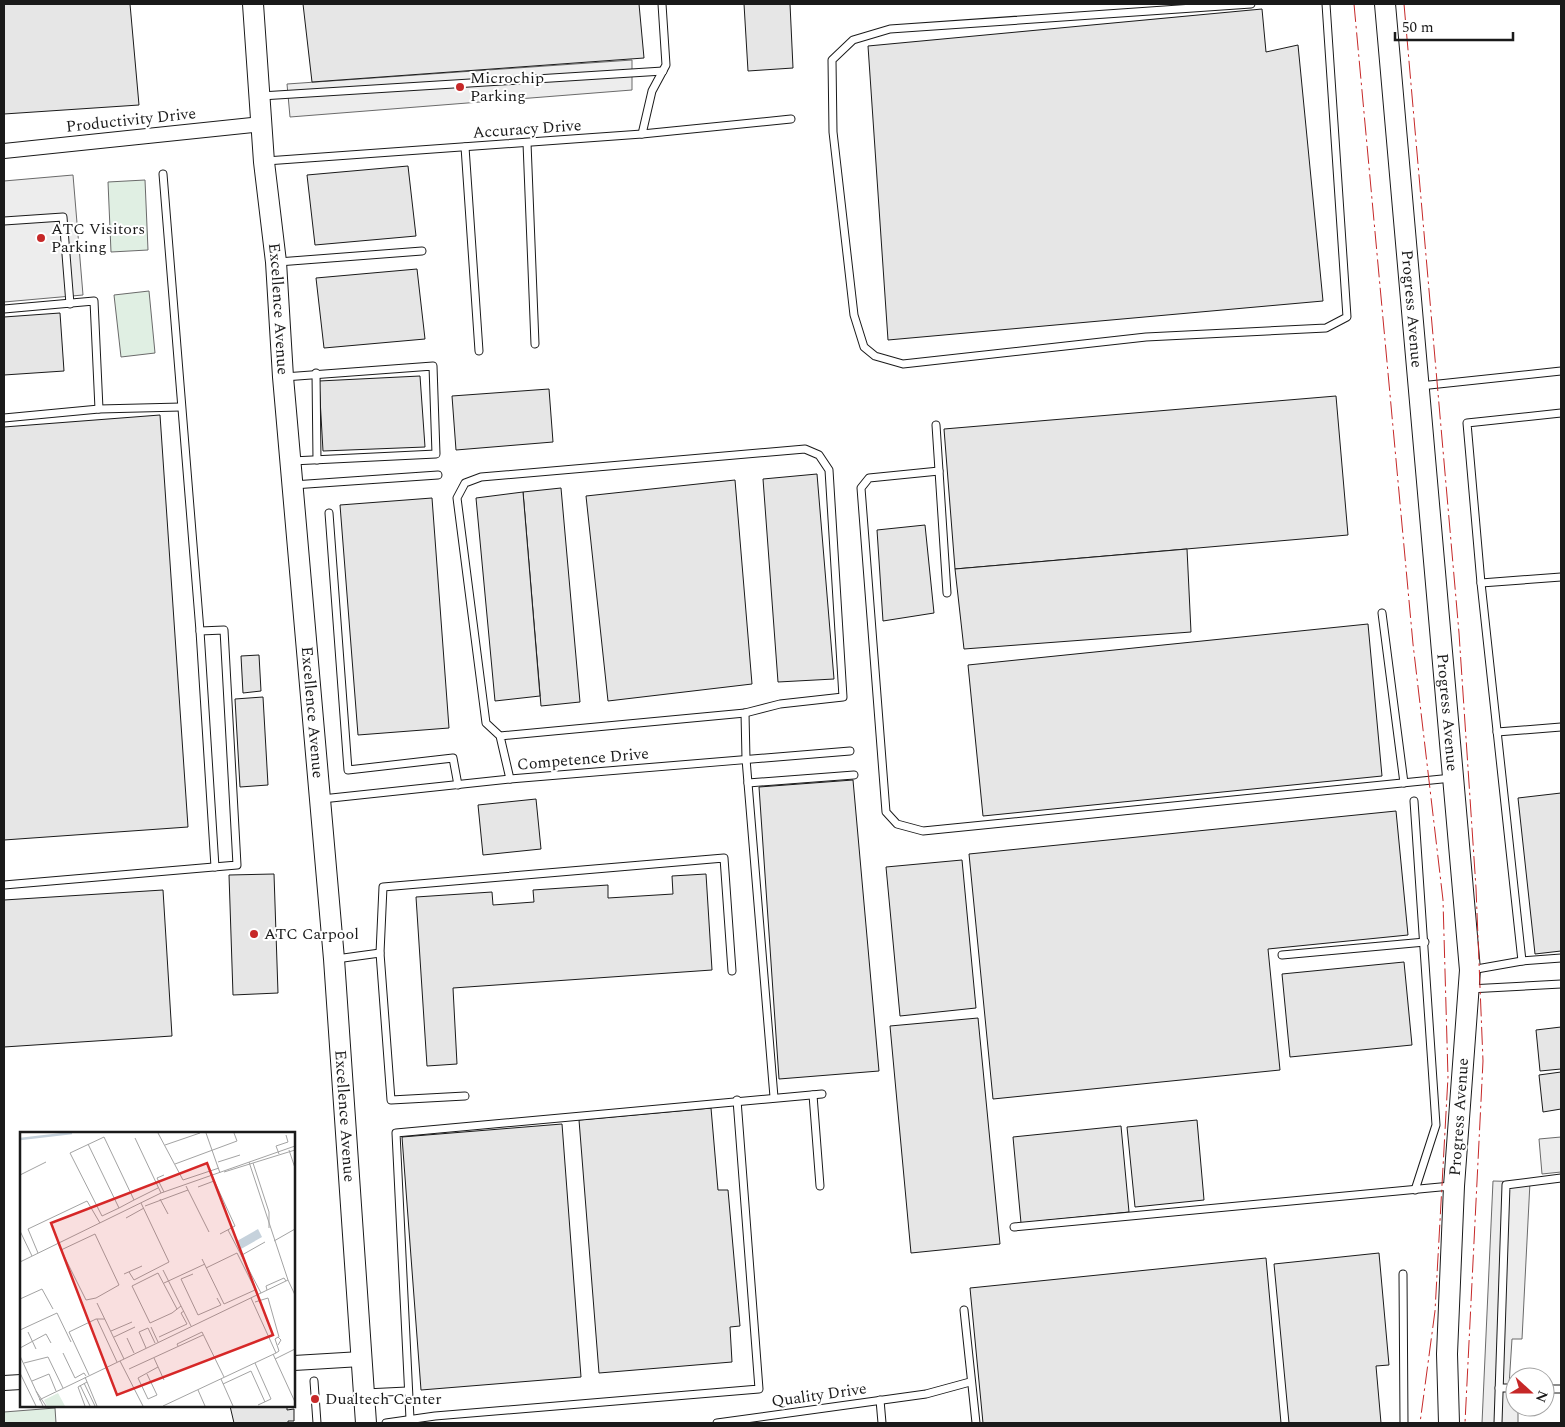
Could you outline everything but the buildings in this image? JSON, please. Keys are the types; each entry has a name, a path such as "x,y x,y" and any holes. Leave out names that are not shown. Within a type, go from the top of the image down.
{"street":[{"name":"Excellence Avenue","path":"253,4 264,162 276,262 283,377 292,461 319,800 334,959 366,1423"},
{"name":"Progress Avenue","path":"1385,4 1470,979 1454,1186 1447,1354 1449,1423"},
{"name":"Productivity Drive","path":"4,152 262,124"},
{"path":"295,1364 361,1359"},
{"path":"4,1383 20,1382"}],"lane":[{"path":"642,134 652,91 666,66 662,4"},
{"path":"1251,4 890,29 853,40 832,60 833,132 854,315 864,347 875,356 903,364 1146,337 1326,328 1347,317 1326,4"},
{"path":"260,96 663,71"},
{"name":"Accuracy Drive","path":"264,162 642,134 791,119"},
{"path":"527,143 535,344"},
{"path":"465,147 479,351"},
{"path":"163,174 200,631 215,867"},
{"path":"4,221 63,217 70,304"},
{"path":"276,262 422,251"},
{"path":"4,309 94,301 99,409"},
{"path":"283,377 316,373 432,366 436,454 292,461"},
{"path":"1419,386 1561,371"},
{"path":"316,373 317,460"},
{"path":"4,418 99,409 181,407"},
{"path":"1522,961 1481,583 1467,423 1561,414"},
{"path":"936,425 947,594"},
{"path":"500,736 745,713 780,704 843,697 829,470 819,454 805,450 481,477 465,482 458,498 480,686 486,723 500,736 510,779"},
{"path":"939,472 869,478 861,488 886,812 897,824 924,831 1453,778"},
{"path":"293,485 438,474"},
{"path":"329,514 348,770 453,758 458,785"},
{"path":"1481,583 1561,577"},
{"path":"1382,613 1404,783"},
{"path":"4,885 237,865 224,630 200,631"},
{"path":"745,713 746,759 774,1097"},
{"path":"1497,732 1561,727"},
{"name":"Competence Drive","path":"319,800 510,779 850,751"},
{"path":"748,783 854,775"},
{"path":"1414,801 1436,1125 1415,1190"},
{"path":"465,1096 392,1100 380,953 383,887 724,858 732,971"},
{"path":"1282,955 1425,942"},
{"path":"334,959 380,953"},
{"path":"1470,979 1522,961 1561,958"},
{"path":"1470,979 1561,984"},
{"path":"410,1419 407,1391 396,1133 737,1100 822,1094"},
{"path":"813,1095 820,1186"},
{"path":"386,1423 410,1419 759,1389 737,1100"},
{"path":"1498,1423 1506,1185 1561,1178"},
{"path":"1014,1227 1454,1186"},
{"path":"1403,1274 1404,1423"},
{"path":"964,1310 970,1382 976,1423"},
{"path":"314,1381 317,1423"},
{"name":"Quality Drive","path":"717,1423 729,1423 926,1394 970,1382"},
{"path":"1499,1388 1505,1388"},
{"path":"363,1394 407,1391"},
{"path":"880,1400 882,1423"}],"green space":[{"path":"145,180 148,250 111,252 108,182"},
{"path":"149,291 155,353 121,357 114,295"},
{"path":"55,1408 56,1423 4,1423 4,1412"}],"shaded area":[{"name":"Microchip Parking","path":"632,60 632,90 290,117 287,84"},
{"name":"ATC Visitors Parking","path":"73,175 83,295 4,302 4,181"},
{"path":"1561,1137 1561,1172 1542,1174 1539,1139"},
{"path":"1493,1181 1530,1182 1522,1339 1512,1339 1510,1367 1505,1367 1505,1417 1518,1417 1518,1423 1482,1423"}],"power":[{"path":"1354,4 1413,644 1443,900 1448,1077 1435,1311 1420,1423"},
{"path":"1404,4 1459,633 1476,888 1483,1061 1465,1423"}],"place":[{"name":"Microchip Parking","path":"460,87"},
{"name":"ATC Visitors Parking","path":"41,238"},
{"name":"ATC Carpool","path":"254,934"},
{"name":"Dualtech Center","path":"315,1399"}]}
